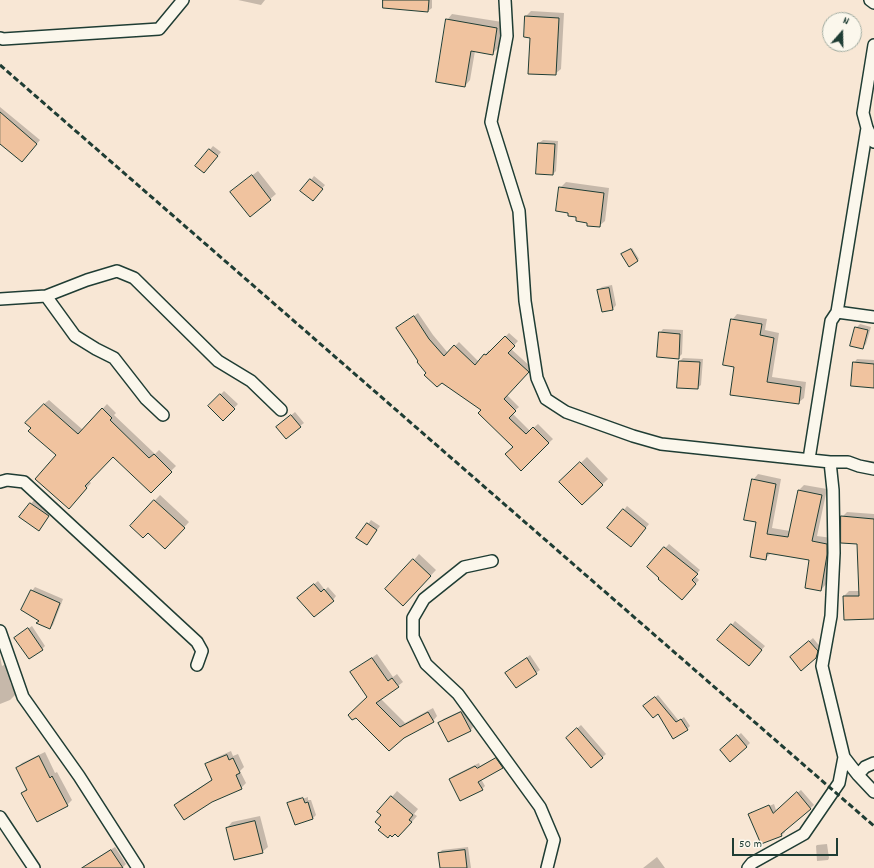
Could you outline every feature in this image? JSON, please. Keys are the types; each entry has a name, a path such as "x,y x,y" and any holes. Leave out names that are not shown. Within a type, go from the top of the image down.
{"street":[{"path":"0,38 159,29 184,0"},
{"path":"505,0 507,36 491,122 519,211 526,301 537,378 546,399 566,412 632,436 661,444 830,462 848,462 874,469"},
{"path":"870,0 874,3"},
{"path":"874,45 863,113 867,128 874,142"},
{"path":"809,459 831,321 837,312 867,128"},
{"path":"0,299 46,296 87,280 117,271 134,278 218,361 251,381 281,410"},
{"path":"46,296 75,336 114,358 146,399 163,415"},
{"path":"837,312 874,317"},
{"path":"830,462 833,490 834,552 831,616 822,666 844,757 858,776 874,792"},
{"path":"0,482 7,480 24,482 180,626 197,642 202,651 197,665"},
{"path":"492,561 464,567 424,600 413,618 413,636 426,664 458,694 540,806 554,840 548,868"},
{"path":"0,631 23,697 80,776 138,868"},
{"path":"748,868 752,863 804,834 838,783 844,757"},
{"path":"858,776 865,767 874,763"},
{"path":"0,817 34,868"}],"building":[{"path":"383,0 429,0 428,12 383,8"},
{"path":"525,16 559,18 556,75 528,74 530,38 524,37"},
{"path":"446,19 497,28 493,55 471,51 465,87 436,82"},
{"path":"0,112 37,144 22,162 0,144"},
{"path":"538,143 555,144 553,175 536,174"},
{"path":"209,149 218,156 204,173 195,166"},
{"path":"252,175 271,200 250,217 230,192"},
{"path":"310,179 323,189 313,201 300,191"},
{"path":"559,187 604,193 600,227 587,226 587,223 576,221 576,217 568,216 568,213 556,211"},
{"path":"631,249 638,261 629,267 621,254"},
{"path":"609,288 613,310 602,312 597,290"},
{"path":"414,316 429,339 444,356 454,345 475,365 484,354 486,355 505,336 515,346 508,353 529,372 504,399 516,411 509,418 526,434 533,427 549,443 521,471 505,454 513,447 478,413 481,410 442,383 437,387 424,375 426,373 417,362 418,361 396,328"},
{"path":"731,319 762,324 760,335 774,338 767,382 801,387 799,404 730,395 734,367 723,365"},
{"path":"855,327 868,330 863,349 850,346"},
{"path":"659,332 680,334 679,359 657,357"},
{"path":"679,361 700,362 698,389 677,388"},
{"path":"853,362 874,364 874,388 851,386"},
{"path":"220,394 235,409 223,421 208,406"},
{"path":"44,404 78,434 102,408 112,418 110,420 149,458 154,454 172,472 151,493 113,457 85,486 87,488 69,509 35,479 56,455 28,431 31,428 25,423"},
{"path":"291,415 301,427 286,439 276,427"},
{"path":"580,462 603,485 582,505 559,482"},
{"path":"752,479 776,484 767,534 788,537 798,490 822,495 812,541 827,544 827,555 821,591 805,588 809,560 767,553 766,560 750,557 756,522 744,520"},
{"path":"154,500 185,528 165,549 148,533 143,538 130,526"},
{"path":"30,503 49,516 39,531 19,517"},
{"path":"623,509 646,528 631,547 607,528"},
{"path":"841,516 874,519 874,619 844,620 843,596 859,596 857,544 841,543"},
{"path":"367,523 377,530 367,545 356,538"},
{"path":"664,547 698,574 692,580 696,584 682,600 647,567"},
{"path":"413,559 431,576 403,606 385,589"},
{"path":"314,584 321,592 324,589 334,601 314,617 297,598"},
{"path":"31,590 60,603 50,629 36,623 39,621 21,610"},
{"path":"731,624 762,650 749,666 717,640"},
{"path":"28,628 43,650 29,659 14,638"},
{"path":"809,641 818,651 816,658 801,671 790,657"},
{"path":"372,658 388,681 392,678 399,687 376,703 400,727 428,712 434,722 404,738 389,751 356,718 352,720 348,715 367,697 350,672"},
{"path":"527,658 537,674 516,688 505,673"},
{"path":"655,697 676,722 681,719 688,730 673,739 658,714 653,718 643,706"},
{"path":"461,712 471,731 448,742 438,723"},
{"path":"577,728 603,758 591,768 566,738"},
{"path":"737,735 747,747 730,762 720,750"},
{"path":"227,755 229,760 233,758 240,773 236,775 242,789 212,802 184,820 174,805 212,780 205,764"},
{"path":"39,756 50,778 52,776 68,806 37,822 21,793 27,790 16,768"},
{"path":"496,758 503,768 478,782 483,790 460,801 449,779 475,766 477,768"},
{"path":"797,792 811,809 781,834 782,836 761,844 748,814 769,805 773,813"},
{"path":"391,796 413,815 409,820 412,822 398,837 395,834 392,837 390,835 388,838 378,830 381,827 375,822 381,815 377,812"},
{"path":"303,798 305,803 308,802 313,819 295,825 287,803"},
{"path":"255,821 263,853 234,860 226,828"},
{"path":"111,850 123,868 82,868"},
{"path":"465,850 467,868 440,868 438,853"}],"railway":[{"path":"0,65 874,826"}]}
